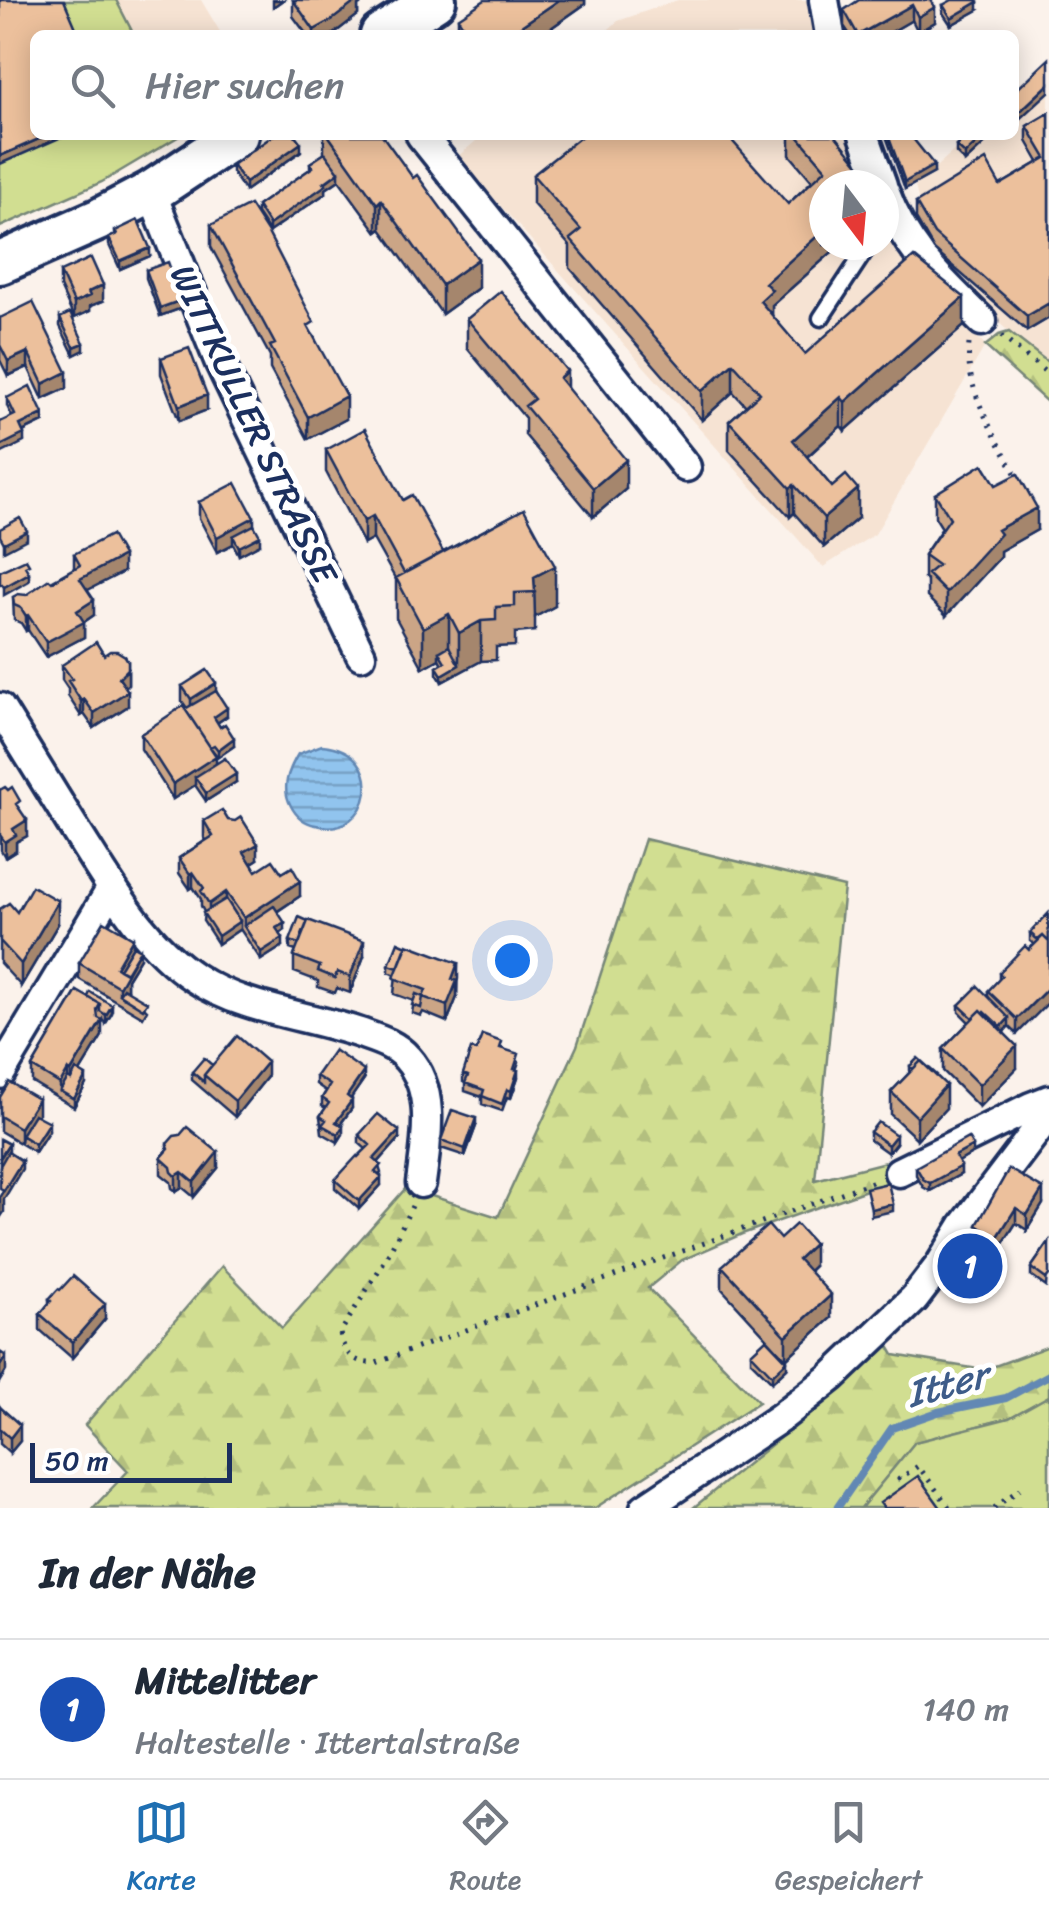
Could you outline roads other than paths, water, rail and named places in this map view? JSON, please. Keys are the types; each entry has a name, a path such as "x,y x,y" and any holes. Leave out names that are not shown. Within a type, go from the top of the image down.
{"main road":[{"path":"389,30 434,0"},
{"path":"0,263 100,220 229,140"}],"street":[{"path":"824,0 829,30"},
{"path":"425,140 686,467"},
{"path":"866,140 877,170"},
{"name":"WITTKULLER STRASSE","path":"151,192 220,363 362,655"},
{"path":"899,238 982,320"},
{"path":"0,708 112,888 152,941 195,979 234,998 386,1042 406,1057 425,1098 428,1128 421,1182"},
{"path":"0,1074 112,888"},
{"path":"899,1172 1049,1100"},
{"path":"645,1508 780,1418 832,1377 914,1299 1049,1114"}],"lane":[{"path":"821,318 859,260"}],"water":[{"path":"322,745 344,751 358,762 365,777 366,793 361,808 350,820 335,826 308,823 293,810 286,793 289,773 298,754"}],"waterway":[{"name":"Itter","path":"837,1508 892,1428 938,1412 1006,1398 1049,1375"}],"place":[{"name":"Mittelitter","path":"970,1266"}]}
